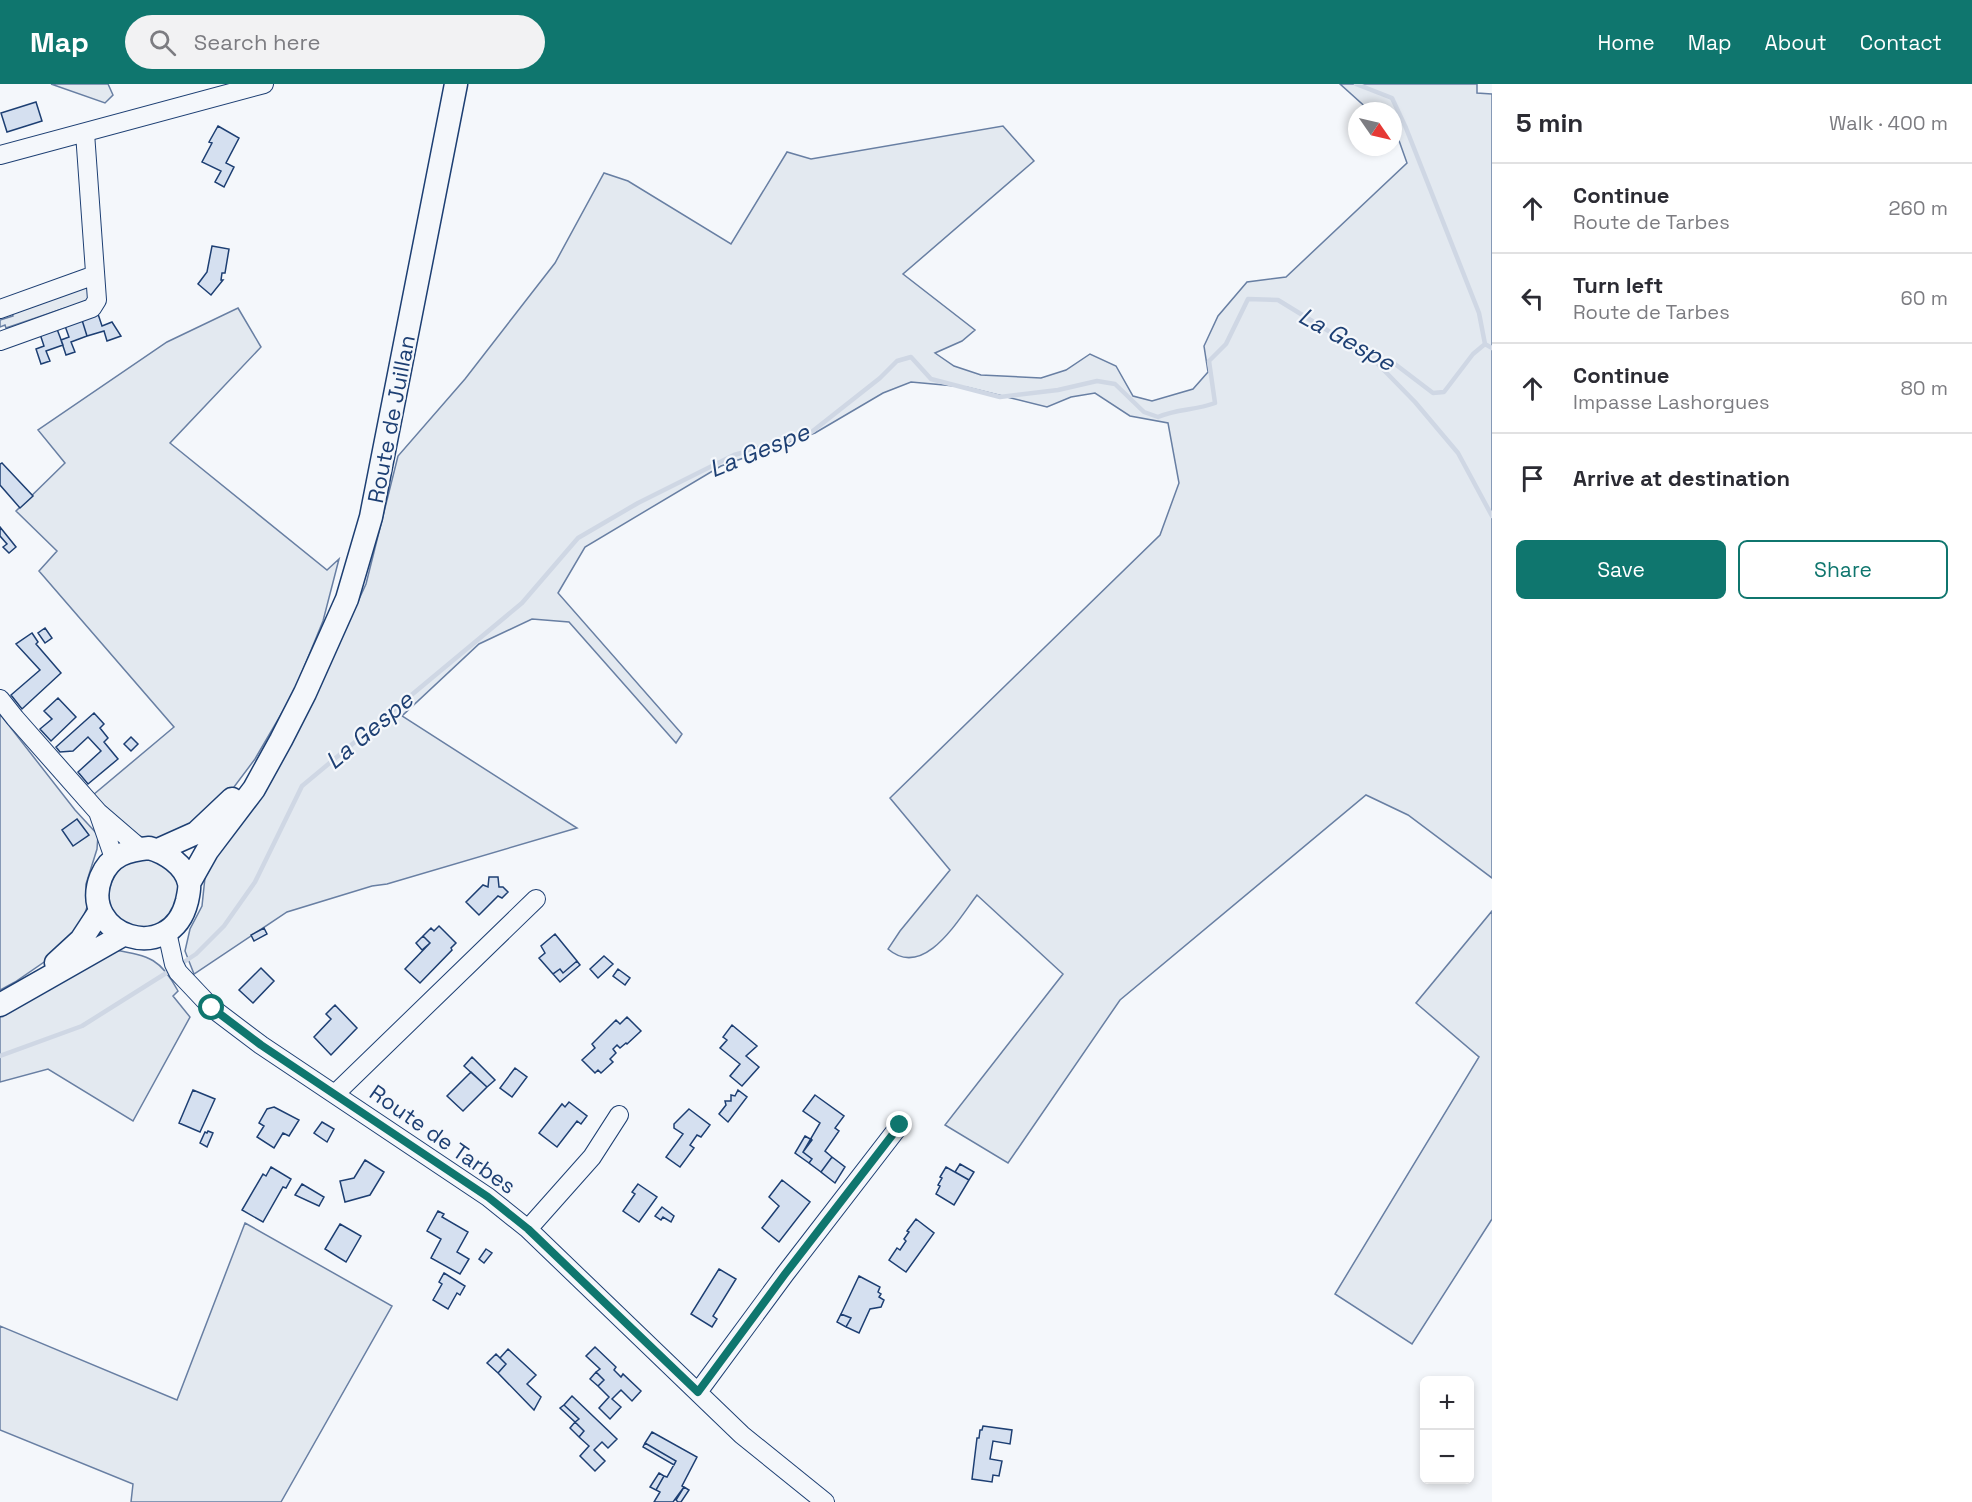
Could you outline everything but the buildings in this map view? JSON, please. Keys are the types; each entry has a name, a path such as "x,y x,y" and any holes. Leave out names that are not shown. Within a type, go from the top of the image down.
{"main road":[{"name":"Route de Juillan","path":"189,883 207,852 254,789 305,693 347,599 371,518 456,84"},
{"name":"Route de Juillan","path":"149,850 196,833 227,806 281,740"},
{"path":"128,850 149,850 172,858 189,883 184,912 179,921 158,937 142,939 123,935 110,926 100,910 97,895 98,884 104,869 114,858 128,850"},
{"path":"9,1000 81,940 100,910"},
{"path":"9,1000 123,935"}],"street":[{"path":"0,155 264,84"},
{"path":"0,341 92,308 98,300 85,133"},
{"path":"0,309 95,275"},
{"path":"0,699 98,812 149,850"},
{"path":"98,812 114,858"},
{"path":"336,1094 536,899"},
{"name":"Route de Tarbes","path":"167,932 174,964 184,980 212,1008 261,1045 488,1197 528,1229 742,1435 825,1502"},
{"path":"528,1229 592,1157 619,1115"},
{"path":"698,1392 785,1274 900,1125"}],"shaded area":[{"path":"51,84 108,84 113,95 105,103"},
{"path":"1340,84 1477,84 1477,93 1492,94 1492,878 1408,815 1366,795 1120,1000 1008,1163 945,1125 1063,974 977,895 950,931 927,952 914,957 901,957 888,949 950,870 890,798 1160,535 1179,483 1168,423 1130,416 1095,393 1071,397 1047,407 966,387 911,382 883,393 815,433 721,466 585,547 558,593 682,734 676,743 569,622 532,619 479,644 402,716 577,828 287,912 194,974 185,951 190,929 202,906 206,868 240,824 302,723 366,584 398,456 465,379 555,263 604,173 628,181 731,244 787,152 811,159 1003,126 1034,161 903,274 975,330 962,341 935,353 954,366 981,375 1041,378 1066,370 1090,354 1116,366 1133,396 1152,401 1193,389 1208,372 1204,346 1218,316 1247,282 1286,277 1407,163 1402,149 1402,102 1360,102"},
{"path":"83,284 90,288 90,302 6,328 5,325 0,327 0,320 13,316 12,312"},
{"path":"238,308 261,347 170,443 327,570 339,559 323,621 293,694 255,759 234,787 194,825 158,840 144,838 132,832 93,795 174,727 39,571 57,551 16,511 65,463 38,430 167,342"},
{"path":"0,714 75,810 98,835 97,849 86,884 87,907 79,930 63,949 0,990"},
{"path":"151,858 174,872 182,896 166,924 143,930 117,917 112,910 109,894 114,878 125,865 136,859"},
{"path":"1492,911 1492,1219 1412,1344 1335,1294 1479,1057 1416,1003"},
{"path":"115,950 146,957 160,966 178,991 173,996 190,1017 133,1121 48,1069 0,1082 0,1017"},
{"path":"245,1223 392,1306 281,1502 131,1502 133,1484 0,1430 0,1326 177,1400"}],"waterway":[{"path":"1356,84 1392,98 1479,313 1485,344"},
{"name":"La Gespe","path":"178,966 196,954 224,926 255,882 302,786 522,603 578,538 638,503 734,455 809,434 880,378 897,361 911,357 931,379 1000,397 1058,390 1097,381 1115,384 1144,412 1158,417 1215,403 1209,361 1226,344 1248,299 1278,300 1371,357 1391,361 1433,393 1444,392 1473,354 1485,344 1492,348"},
{"path":"1371,357 1415,402 1458,453 1492,516"},
{"name":"La Gespe","path":"0,1056 82,1026 171,970"}],"route":[{"path":"212,1008 261,1045 488,1197 528,1229 698,1392 785,1274 900,1125"}]}
